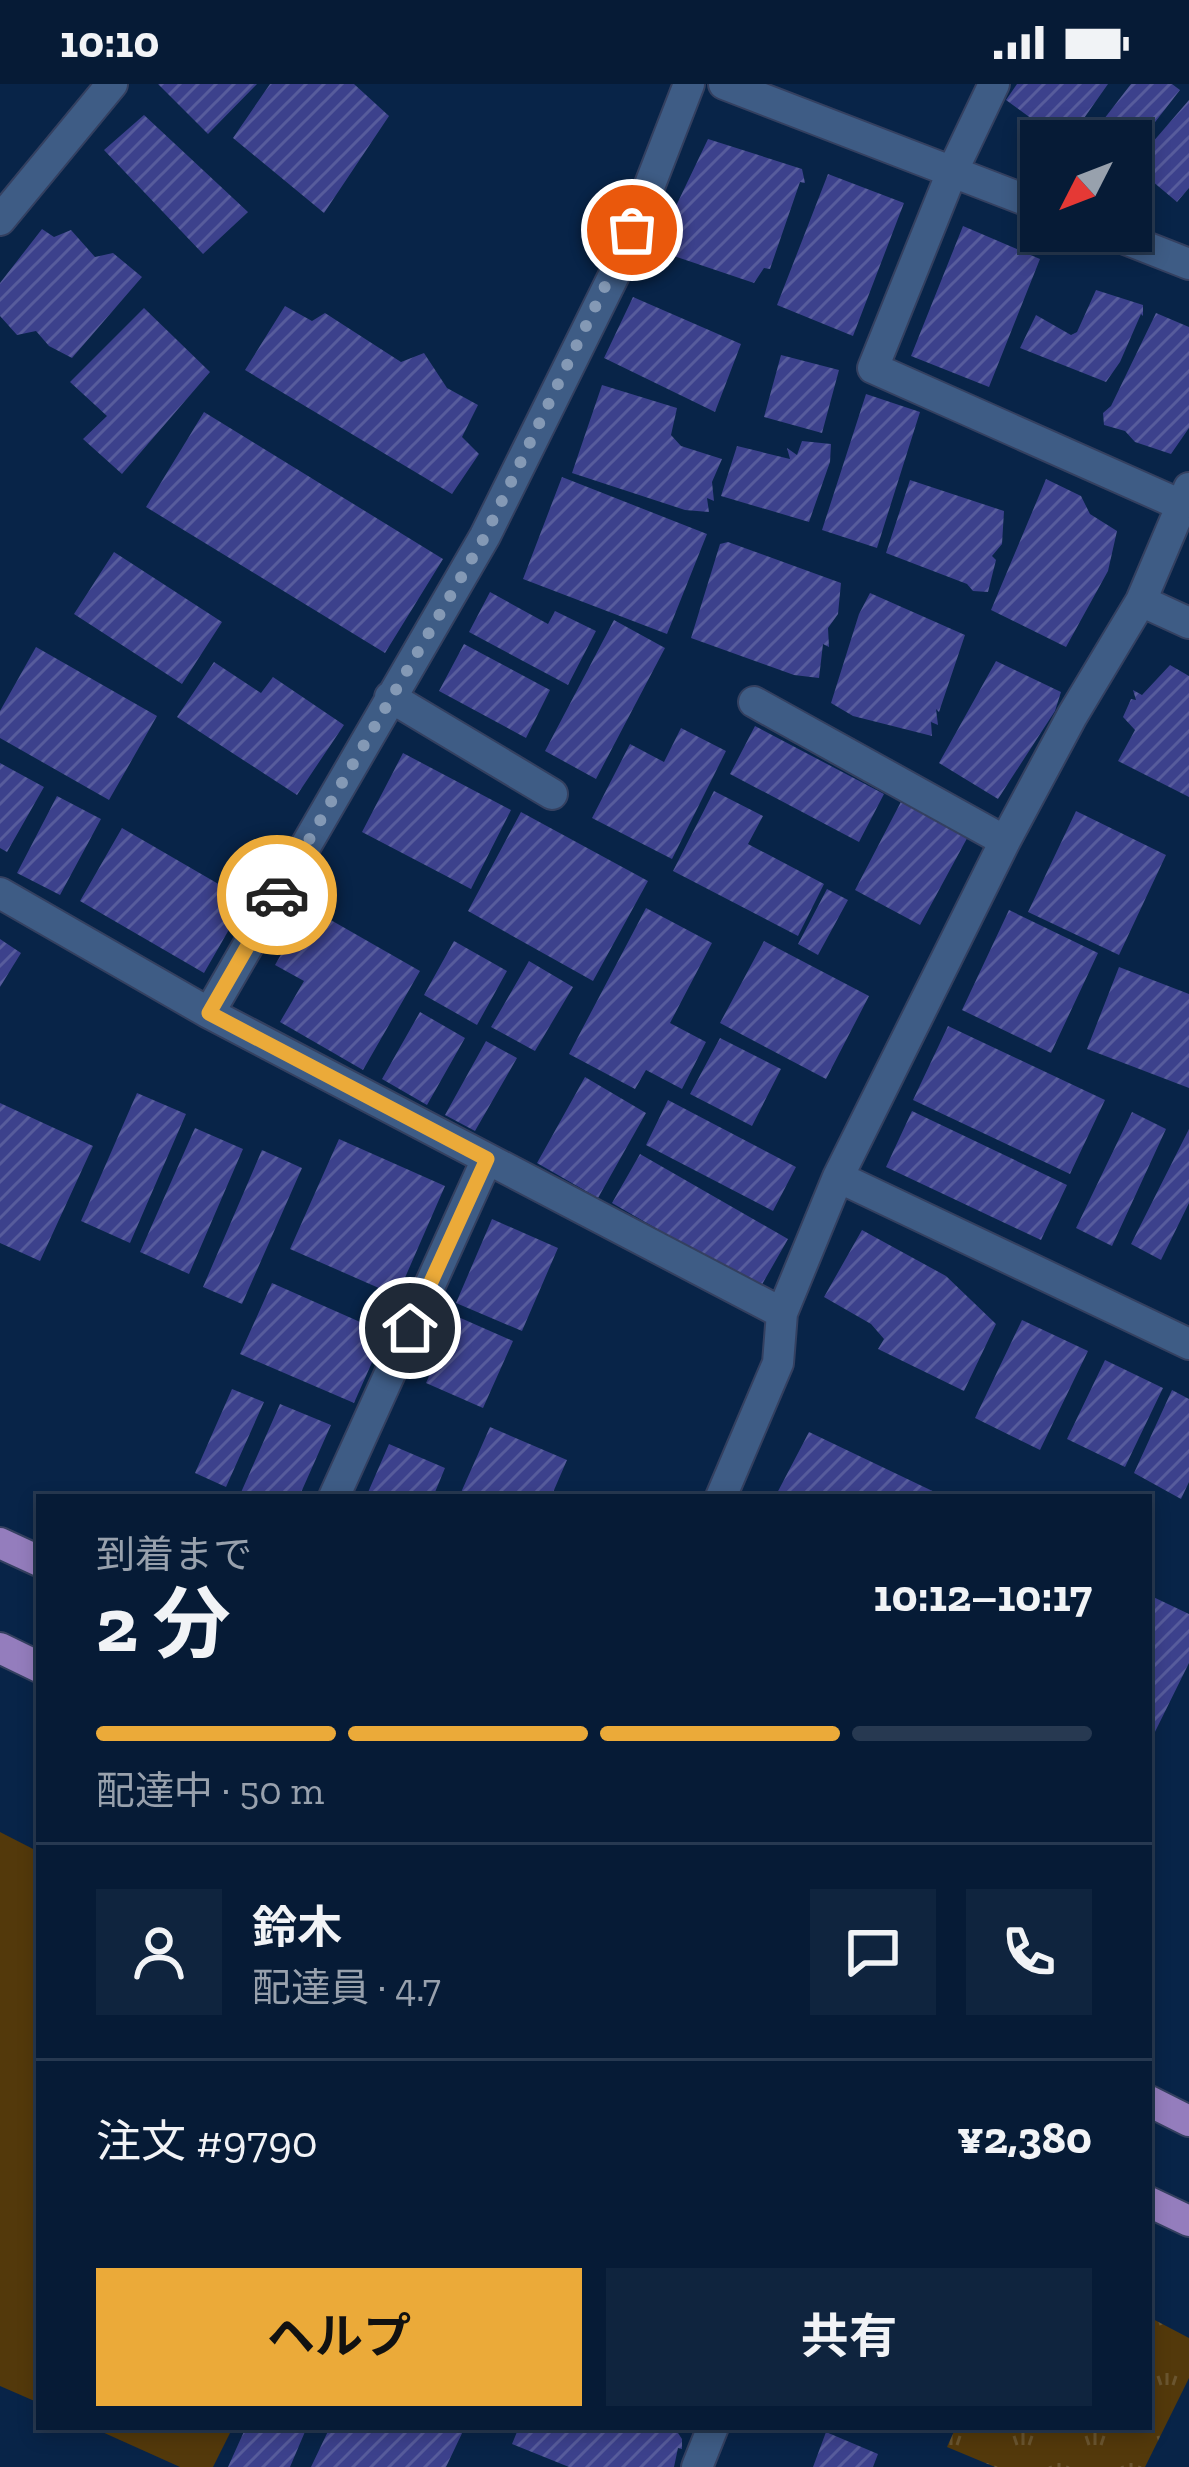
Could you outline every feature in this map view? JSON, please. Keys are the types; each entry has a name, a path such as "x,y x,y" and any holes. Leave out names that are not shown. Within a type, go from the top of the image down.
{"main road":[{"path":"0,1544 36,1561"},
{"path":"0,1648 36,1665"},
{"path":"1152,2103 1189,2121"},
{"path":"1152,2203 1189,2221"}],"street":[{"path":"0,220 112,84"},
{"path":"209,1013 485,536 617,267 689,84"},
{"path":"724,84 1020,198"},
{"path":"722,1494 778,1363 782,1313 838,1177 1005,841 1141,601 1185,497 873,368 952,172 994,84"},
{"path":"1152,247 1186,258"},
{"path":"1141,601 1189,623"},
{"path":"390,697 552,794"},
{"path":"754,702 1005,841"},
{"path":"0,893 209,1013 782,1313"},
{"path":"335,1494 487,1159"},
{"path":"838,1177 1189,1344"},
{"path":"697,2467 711,2430"}],"green space":[{"path":"0,1832 36,1850 36,2402 0,2386"},
{"path":"1152,2319 1189,2338 1189,2378 1145,2467 995,2467 947,2447 955,2430 1152,2430"},
{"path":"98,2430 232,2430 213,2467 180,2467"}],"building":[{"path":"158,84 257,84 208,134"},
{"path":"270,84 354,84 389,116 324,213 233,138"},
{"path":"1017,84 1108,84 1083,120 1033,120 1006,100"},
{"path":"1131,84 1172,84 1180,90 1152,126 1152,120 1103,120"},
{"path":"1189,100 1189,188 1177,202 1152,181 1152,143"},
{"path":"144,115 248,212 203,254 104,150"},
{"path":"708,139 802,169 805,183 800,182 770,269 764,268 754,283 659,251"},
{"path":"828,174 904,203 853,336 777,305"},
{"path":"963,226 1040,259 989,387 911,356"},
{"path":"42,229 54,237 71,230 95,257 113,253 142,277 72,358 49,346 36,331 17,335 0,316 0,283"},
{"path":"1096,290 1143,305 1143,316 1106,382 1020,348 1036,315 1071,335 1077,332"},
{"path":"633,297 741,344 715,412 604,358"},
{"path":"285,306 312,321 325,313 401,362 424,353 447,388 478,405 462,437 479,454 452,494 245,370"},
{"path":"144,308 210,372 122,474 83,439 107,416 70,382"},
{"path":"1156,313 1189,327 1189,428 1171,454 1104,425 1103,413 1111,406"},
{"path":"781,355 839,370 822,433 764,417"},
{"path":"602,385 677,408 671,435 681,446 722,459 712,482 714,501 707,498 709,512 685,510 572,473"},
{"path":"866,394 920,412 877,548 822,530"},
{"path":"204,412 443,559 385,653 146,507"},
{"path":"802,441 831,444 830,462 809,522 721,496 737,446 790,459 787,448 797,455"},
{"path":"562,477 707,534 667,634 523,579"},
{"path":"1046,479 1081,496 1090,514 1117,531 1108,571 1066,647 991,610"},
{"path":"910,480 1004,511 1002,544 992,556 996,560 988,592 973,591 967,584 886,553"},
{"path":"728,542 841,583 838,614 828,628 829,647 823,644 819,678 794,675 691,638 720,544"},
{"path":"114,552 222,622 182,684 74,614"},
{"path":"490,592 548,624 555,611 596,631 568,685 469,632"},
{"path":"870,593 965,635 939,712 936,709 938,725 931,722 932,736 853,716 831,703"},
{"path":"614,620 665,648 596,779 545,751"},
{"path":"464,644 550,690 526,738 439,691"},
{"path":"36,647 157,716 109,800 0,738 0,711"},
{"path":"996,661 1061,692 1055,711 998,799 939,763"},
{"path":"214,662 261,693 273,677 344,725 297,795 177,717"},
{"path":"1170,665 1189,676 1189,797 1118,761 1135,730 1123,717 1131,699 1136,700 1133,690 1142,695"},
{"path":"755,726 884,794 859,842 730,774"},
{"path":"681,728 726,751 672,859 592,818 630,744 664,762"},
{"path":"403,753 511,810 471,889 362,832"},
{"path":"0,763 44,787 7,852 0,848"},
{"path":"714,791 763,816 748,844 824,884 798,936 673,871"},
{"path":"57,796 101,819 60,895 17,873"},
{"path":"904,796 971,831 920,925 855,890"},
{"path":"1076,811 1166,855 1119,955 1028,912"},
{"path":"521,812 648,881 593,981 468,911"},
{"path":"122,828 246,900 204,973 80,901"},
{"path":"827,889 848,900 818,955 798,944"},
{"path":"308,907 420,971 363,1070 280,1022 304,981 275,965"},
{"path":"646,908 712,943 670,1023 706,1042 682,1089 646,1070 635,1089 569,1054"},
{"path":"1009,910 1098,953 1051,1053 962,1010"},
{"path":"0,939 21,953 0,987"},
{"path":"454,941 507,971 477,1025 424,995"},
{"path":"764,941 869,996 826,1079 720,1023"},
{"path":"529,961 573,987 535,1051 491,1027"},
{"path":"1119,967 1189,994 1189,1088 1087,1049"},
{"path":"420,1012 465,1038 427,1105 382,1079"},
{"path":"948,1026 1105,1100 1070,1174 913,1100"},
{"path":"720,1038 781,1069 752,1126 690,1094"},
{"path":"486,1041 517,1058 475,1131 445,1115"},
{"path":"585,1077 646,1113 598,1198 537,1163"},
{"path":"137,1093 186,1114 130,1243 81,1221"},
{"path":"668,1100 796,1167 773,1211 646,1145"},
{"path":"0,1103 93,1146 40,1261 0,1243"},
{"path":"912,1111 1067,1185 1041,1240 886,1167"},
{"path":"1132,1112 1166,1129 1112,1246 1076,1228"},
{"path":"195,1128 243,1149 189,1274 140,1252"},
{"path":"1189,1129 1189,1203 1161,1260 1131,1244"},
{"path":"339,1139 445,1186 397,1296 290,1249"},
{"path":"262,1150 302,1168 242,1304 203,1287"},
{"path":"640,1154 788,1239 760,1288 612,1203"},
{"path":"492,1219 558,1248 522,1331 456,1303"},
{"path":"862,1230 946,1276 996,1324 964,1391 878,1349 884,1339 871,1324 824,1297"},
{"path":"272,1283 385,1333 354,1403 240,1354"},
{"path":"456,1316 513,1341 483,1408 426,1383"},
{"path":"1022,1320 1088,1351 1040,1450 975,1418"},
{"path":"1105,1360 1163,1388 1125,1467 1067,1439"},
{"path":"232,1389 264,1402 226,1487 195,1473"},
{"path":"1172,1390 1189,1399 1189,1482 1181,1499 1134,1473"},
{"path":"280,1404 331,1425 300,1494 240,1494"},
{"path":"490,1427 567,1460 552,1494 460,1494"},
{"path":"809,1432 939,1494 777,1494"},
{"path":"389,1444 445,1468 434,1494 367,1494"},
{"path":"1152,1596 1189,1614 1189,1663 1152,1738"},
{"path":"245,2430 306,2430 290,2467 228,2467"},
{"path":"329,2430 464,2430 446,2467 311,2467"},
{"path":"518,2430 676,2430 682,2449 678,2448 674,2467 569,2467 512,2444"},
{"path":"826,2432 878,2454 873,2467 813,2467"}],"way so far":[{"path":"277,895 485,536 632,230"}],"route":[{"path":"277,895 209,1013 487,1159 410,1328"}]}
